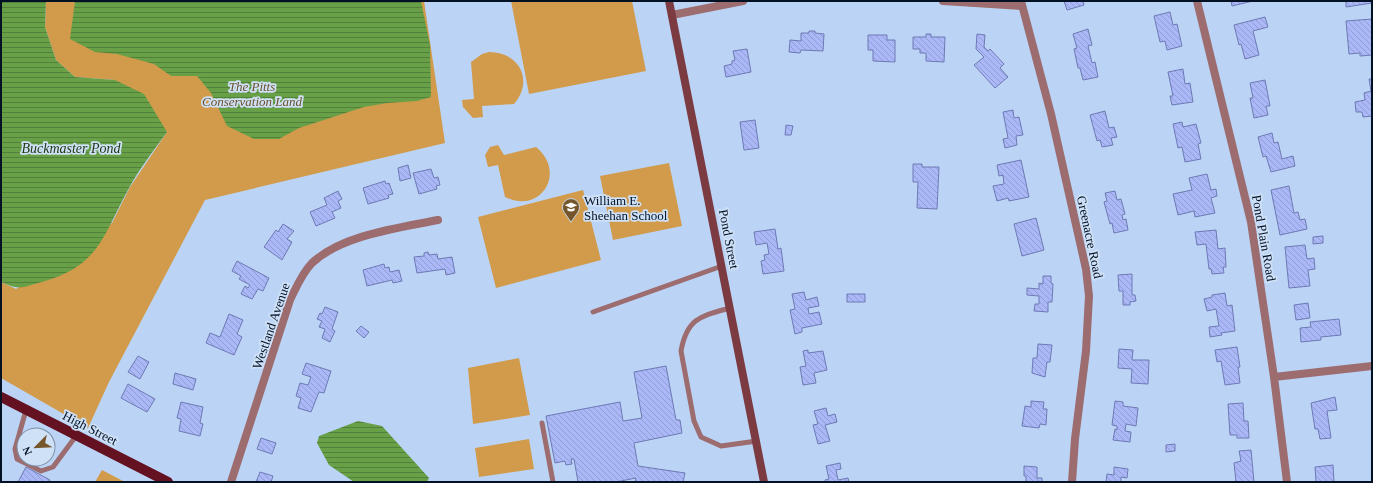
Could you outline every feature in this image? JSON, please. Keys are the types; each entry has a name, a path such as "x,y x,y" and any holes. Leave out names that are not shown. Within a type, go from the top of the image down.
{"main road":[{"name":"High Street","path":"1,398 168,482"}],"street":[{"name":"Pond Street","path":"669,1 764,482"},
{"path":"672,15 743,1"},
{"path":"943,1 1021,3"},
{"name":"Pond Plain Road","path":"1198,1 1251,222 1274,377 1287,482"},
{"name":"Greenacre Road","path":"1021,3 1051,114 1086,269 1088,296 1086,351 1075,439 1072,482"},
{"name":"Westland Avenue","path":"231,482 290,300 299,282 311,264 330,249 349,242 389,230 438,220"},
{"path":"1274,377 1372,366"}],"lane":[{"path":"593,312 722,266"},
{"path":"730,308 704,315 689,325 683,339 681,350 694,421 701,437 722,446 757,441"},
{"path":"26,410 15,449 17,459 41,471 53,467 76,436"},
{"path":"542,423 553,482"}],"green space":[{"name":"The Pitts Conservation Land","path":"46,1 424,1 445,143 205,200 109,382 88,428 1,378 1,282 16,289 112,223 130,187 167,132 115,80 75,77 56,60 45,27"},
{"path":"511,1 632,1 646,71 529,94"},
{"path":"489,52 500,53 516,62 521,69 523,86 520,95 514,104 482,106 483,117 473,118 463,107 462,100 474,99 471,62 482,54"},
{"path":"498,145 504,155 536,147 545,157 549,168 549,179 546,188 539,196 529,200 518,201 505,197 498,165 488,167 485,155 490,147"},
{"path":"669,163 682,226 613,240 600,176"},
{"path":"583,190 601,260 496,288 478,217"},
{"path":"519,358 530,415 473,424 468,368"},
{"path":"529,439 534,469 479,477 475,448"},
{"path":"102,470 125,482 95,482"}],"water":[{"name":"Buckmaster Pond","path":"1,1 46,1 45,27 56,60 75,77 115,80 144,94 167,132 138,173 98,247 88,258 76,267 61,275 26,287 17,287 1,282"},
{"path":"75,1 421,1 430,45 431,97 417,101 387,103 364,107 299,128 279,139 254,139 227,126 211,93 197,76 171,76 154,64 117,54 95,52 70,39"},
{"path":"358,421 382,426 429,478 427,482 354,482 329,465 317,443 319,436"}],"building":[{"path":"1064,1 1083,1 1084,5 1067,10"},
{"path":"1231,1 1253,1 1232,6"},
{"path":"1346,1 1372,1 1372,3 1346,7"},
{"path":"1170,12 1173,25 1177,24 1182,46 1167,50 1165,41 1160,42 1154,16"},
{"path":"1265,17 1268,27 1253,31 1259,55 1245,59 1241,44 1239,45 1234,25"},
{"path":"1372,19 1372,55 1360,56 1360,53 1349,54 1346,21"},
{"path":"1088,29 1092,45 1088,46 1092,63 1095,62 1098,77 1083,80 1080,68 1078,68 1074,49 1077,48 1073,34"},
{"path":"809,31 824,34 823,51 801,50 800,53 789,52 790,40 801,41 801,33 809,33"},
{"path":"926,34 931,34 931,37 945,37 944,62 926,61 926,53 920,53 920,49 913,49 913,37 926,37"},
{"path":"977,34 985,35 984,47 988,51 990,49 1004,64 1000,68 1008,77 995,88 974,65 984,57 976,49"},
{"path":"868,35 887,35 887,40 895,40 895,62 873,61 873,50 868,50"},
{"path":"747,49 751,72 726,77 724,66 732,64 732,61 735,60 733,51"},
{"path":"1183,69 1185,84 1190,83 1193,102 1172,105 1170,96 1173,96 1168,72"},
{"path":"1369,79 1372,79 1372,116 1363,117 1362,112 1356,112 1355,102 1365,100 1364,93 1371,91"},
{"path":"1265,80 1270,106 1266,106 1268,115 1254,118 1250,98 1253,98 1250,83"},
{"path":"1013,110 1014,118 1019,117 1023,135 1016,136 1017,145 1005,148 1003,139 1008,138 1003,112"},
{"path":"1105,111 1109,128 1114,127 1117,137 1111,138 1113,145 1102,147 1100,140 1097,141 1090,115"},
{"path":"755,120 759,148 744,150 740,122"},
{"path":"1182,122 1183,127 1196,124 1201,143 1198,144 1201,159 1185,162 1182,147 1178,148 1173,124"},
{"path":"786,125 793,126 791,135 785,135"},
{"path":"1272,133 1274,143 1278,142 1282,159 1293,156 1295,166 1271,172 1266,156 1263,157 1258,137"},
{"path":"1021,160 1029,197 1009,201 1008,198 997,201 993,186 1004,184 1003,175 999,176 997,165"},
{"path":"913,164 922,164 922,167 939,167 937,209 917,208 918,182 913,182"},
{"path":"408,165 411,178 400,181 398,168"},
{"path":"431,169 434,178 438,177 440,185 436,186 437,189 419,194 413,173"},
{"path":"1207,174 1211,190 1216,189 1217,196 1211,198 1215,213 1195,217 1194,211 1178,215 1173,194 1192,190 1189,178"},
{"path":"385,181 386,184 389,183 393,194 388,195 389,198 368,204 363,188"},
{"path":"1289,186 1294,213 1298,212 1300,220 1305,219 1307,229 1280,235 1271,190"},
{"path":"338,191 342,199 338,201 341,208 332,212 335,218 316,226 310,212 327,205 324,198"},
{"path":"1115,191 1117,200 1121,199 1125,214 1122,215 1123,220 1126,219 1128,230 1114,233 1104,202 1107,201 1105,193"},
{"path":"1036,218 1044,250 1022,256 1014,224"},
{"path":"283,224 294,231 287,239 292,242 282,260 264,247 276,230 278,232"},
{"path":"775,229 778,249 781,248 784,271 763,274 761,261 765,260 764,255 769,254 767,243 756,245 754,232"},
{"path":"1216,230 1218,249 1225,248 1226,267 1223,267 1224,273 1212,274 1211,269 1209,269 1206,244 1197,245 1195,232"},
{"path":"1323,236 1323,243 1313,244 1313,237"},
{"path":"1305,245 1307,259 1314,258 1315,269 1308,270 1310,286 1289,288 1285,247"},
{"path":"428,252 429,255 437,254 438,259 452,257 455,273 446,275 445,269 417,273 414,257 424,256 424,253"},
{"path":"237,261 269,278 263,291 258,289 252,299 241,294 245,286 248,288 250,285 239,279 241,276 232,271"},
{"path":"384,264 385,268 389,267 390,272 399,270 402,281 393,283 392,280 367,286 363,270"},
{"path":"1132,274 1132,295 1135,295 1136,301 1130,302 1130,305 1123,305 1123,291 1119,291 1118,275"},
{"path":"1043,276 1051,276 1051,283 1053,284 1052,302 1048,302 1048,312 1034,311 1035,304 1039,304 1039,296 1027,295 1027,288 1039,289 1039,283 1043,284"},
{"path":"804,292 806,300 817,297 819,306 808,308 809,314 819,312 822,324 802,328 802,332 795,334 790,310 795,309 792,294"},
{"path":"1225,293 1227,306 1232,305 1235,331 1221,333 1222,335 1210,337 1209,327 1219,326 1216,309 1207,311 1204,299 1212,297 1212,295"},
{"path":"847,294 865,294 865,302 847,302"},
{"path":"1308,303 1310,318 1296,320 1294,305"},
{"path":"325,307 338,312 332,329 335,331 330,342 322,338 325,329 319,327 322,321 317,319 320,313 322,314"},
{"path":"229,314 243,320 237,334 242,337 234,355 206,343 210,333 220,337"},
{"path":"1339,319 1341,335 1321,337 1321,340 1301,342 1300,328 1311,327 1310,322"},
{"path":"361,326 369,332 364,338 356,331"},
{"path":"1038,344 1052,345 1050,362 1047,362 1045,377 1032,373 1033,358 1037,358"},
{"path":"1237,347 1240,367 1238,367 1240,383 1225,385 1221,361 1217,362 1215,350"},
{"path":"1119,349 1133,350 1132,360 1149,360 1148,384 1131,383 1132,369 1118,368"},
{"path":"808,350 808,353 823,351 827,370 814,373 816,383 803,385 800,367 806,366 803,351"},
{"path":"138,356 149,362 140,379 128,372"},
{"path":"306,363 331,371 324,393 319,392 311,412 298,408 301,398 296,396 300,383 308,385 311,377 302,374"},
{"path":"666,366 676,420 680,420 682,433 634,443 638,466 685,473 683,482 635,482 636,478 616,482 578,482 574,459 571,459 572,464 566,465 565,461 555,463 546,416 620,402 623,421 642,418 634,372"},
{"path":"175,373 196,379 193,390 173,384"},
{"path":"128,384 155,399 147,412 121,398"},
{"path":"1335,397 1337,410 1327,411 1331,438 1320,439 1318,429 1315,429 1311,403"},
{"path":"1031,401 1044,402 1043,409 1047,409 1046,425 1040,424 1039,428 1022,426 1025,406 1031,407"},
{"path":"1115,401 1123,402 1123,406 1138,408 1136,426 1126,424 1125,431 1131,432 1130,442 1113,440 1115,429 1117,430 1117,426 1112,425"},
{"path":"181,402 203,407 200,423 203,424 200,436 179,431 181,419 177,418"},
{"path":"1243,403 1244,421 1248,421 1249,438 1237,438 1237,435 1230,435 1228,404"},
{"path":"826,408 828,416 835,414 837,422 825,425 830,441 818,444 813,425 818,424 814,411"},
{"path":"261,438 276,443 272,454 257,449"},
{"path":"1175,444 1175,451 1166,452 1166,445"},
{"path":"1251,450 1254,482 1236,482 1234,463 1241,461 1239,451"},
{"path":"840,463 841,469 836,470 838,480 848,478 849,482 825,482 825,480 829,479 826,466"},
{"path":"1333,465 1334,482 1316,482 1315,467"},
{"path":"1024,466 1037,467 1037,478 1042,478 1042,482 1026,482 1026,476 1024,476"},
{"path":"26,467 50,480 49,482 18,482"},
{"path":"1114,467 1128,469 1127,478 1121,477 1121,482 1106,482 1107,474 1114,475"},
{"path":"260,472 273,476 271,482 256,482"}],"place":[{"name":"William E. Sheehan School","path":"571,222"}]}
